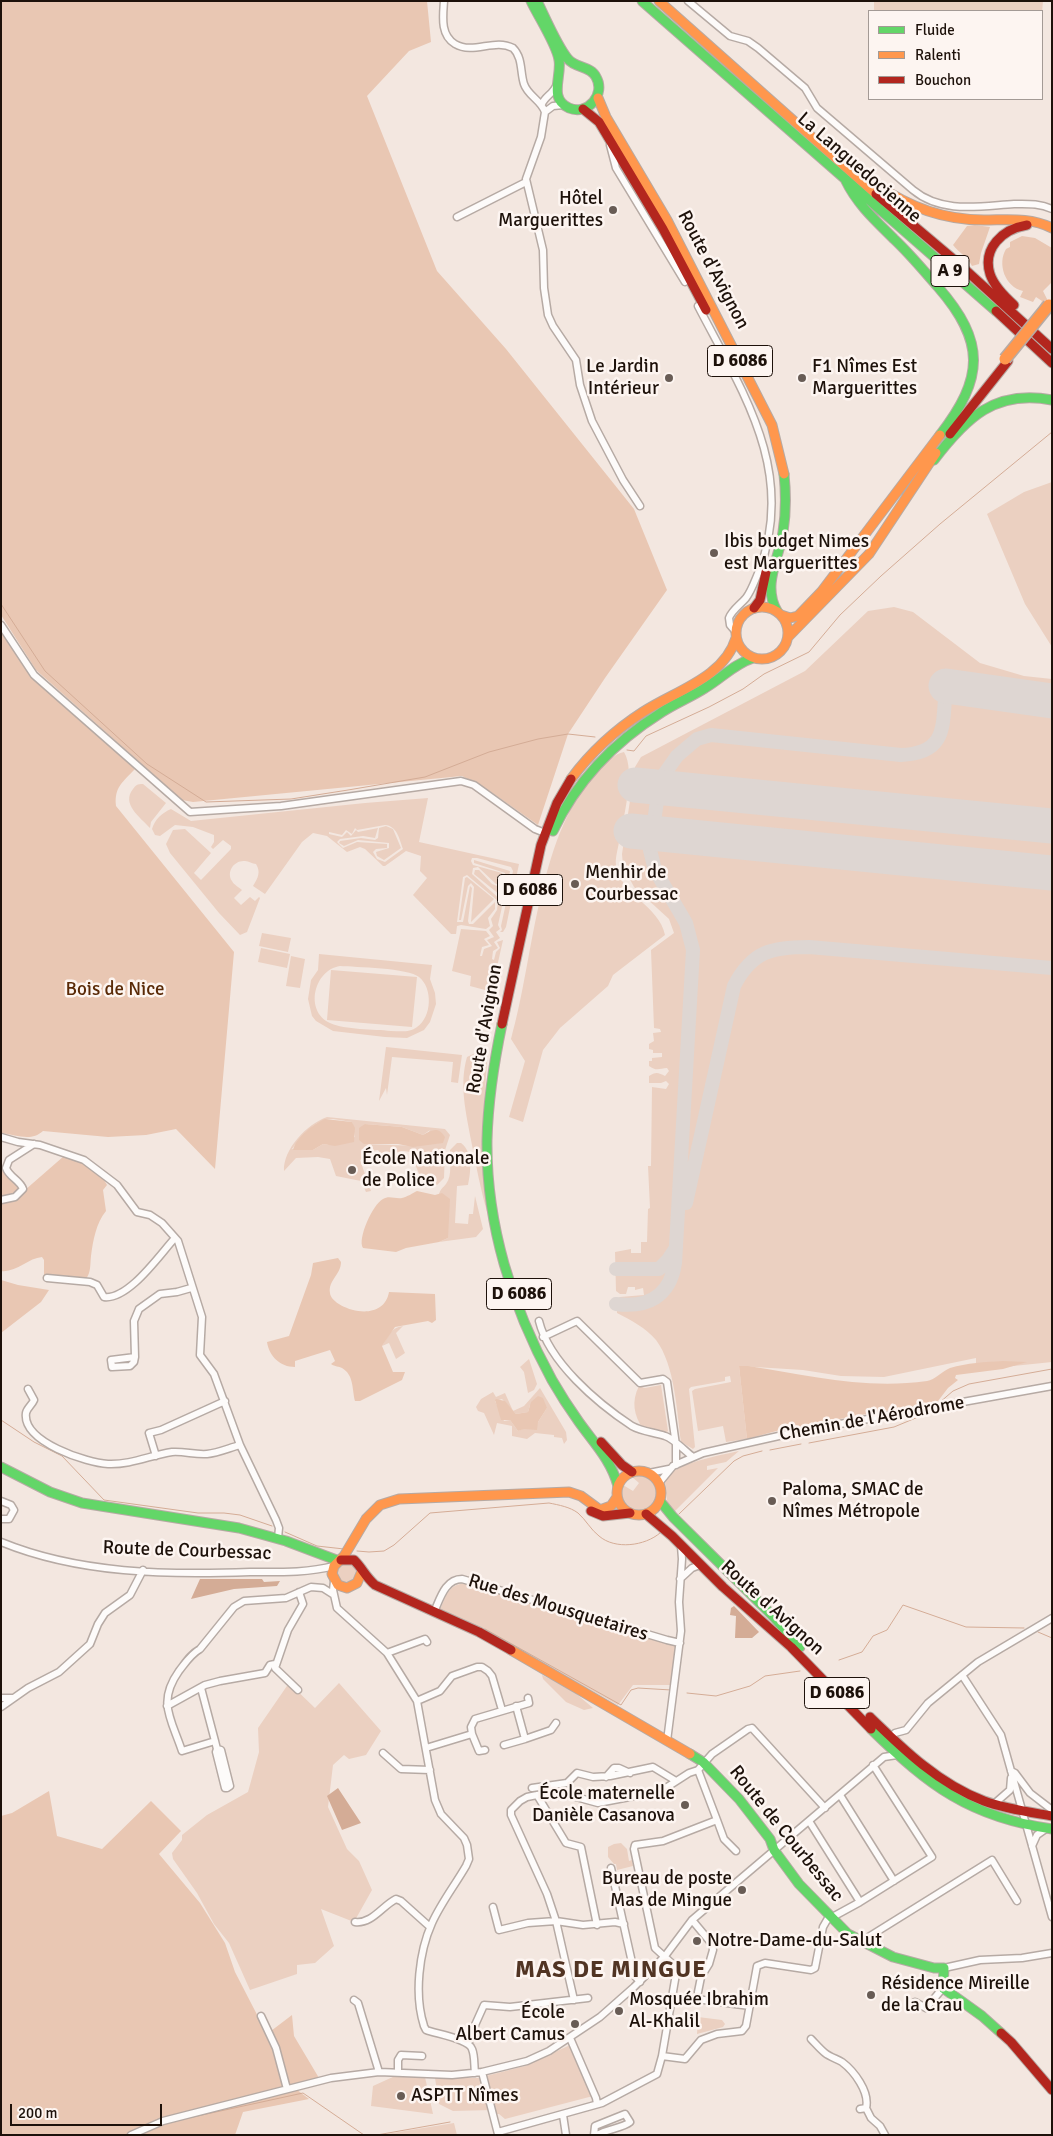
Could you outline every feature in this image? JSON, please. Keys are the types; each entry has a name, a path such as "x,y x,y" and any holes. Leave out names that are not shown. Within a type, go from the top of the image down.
{"main road":[{"path":"532,1 560,57 561,66 557,84 558,96 564,105 573,110 583,110 598,98 599,84 597,77 592,71 573,64 565,55 537,1"},
{"name":"La Languedocienne","path":"642,1 979,296 1052,363"},
{"name":"La Languedocienne","path":"658,1 858,178 959,264 1052,349"},
{"path":"557,84 568,69 579,66"},
{"name":"Route d'Avignon","path":"598,98 606,117 667,220 772,425 784,470 786,496 783,536 770,587 770,600 779,613"},
{"name":"Route d'Avignon","path":"583,110 599,122 663,230 758,408 769,437 777,474 778,523 760,600 754,608"},
{"path":"858,178 871,181 902,201 938,215 970,220 1029,220 1052,228"},
{"path":"846,181 853,197 899,243 957,307 968,328 973,346 973,372 966,395 952,420 917,474 869,554 818,608 793,630 785,645 775,656 761,659 753,658 742,650 736,635 741,617 754,608 765,607 795,617 812,602 917,474 948,437 1051,305"},
{"path":"1025,325 1021,313 994,282 988,264 990,254 1000,234 1017,226 1034,225 1052,234"},
{"path":"917,474 948,441 985,408 1004,399 1016,397 1036,396 1052,400"},
{"path":"779,613 788,628 788,637"},
{"name":"Route d'Avignon","path":"618,1492 614,1472 573,1415 537,1351 506,1274 495,1226 490,1192 488,1127 494,1070 525,911 545,833 566,786 589,757 643,712 716,668 734,649 736,635"},
{"name":"Route d'Avignon","path":"632,1472 608,1451 560,1383 541,1346 516,1284 504,1238 495,1167 494,1118 498,1077 541,867 556,824 571,796 601,759 634,731 659,713 712,684 736,664 753,658"},
{"path":"1,1467 50,1492 82,1504 239,1528 278,1538 336,1562 354,1560"},
{"path":"641,1471 649,1473 659,1483 662,1492 660,1501 655,1508 646,1514 600,1515 579,1501 562,1496 402,1505 383,1510 365,1526 354,1546 354,1560 362,1571 360,1581 352,1586 342,1587 334,1580 336,1562 374,1509 384,1503 399,1499 564,1492 581,1496 600,1510 612,1506 626,1475 641,1471"},
{"path":"618,1492 622,1507 630,1513"},
{"name":"Route d'Avignon","path":"660,1501 673,1517 775,1617 803,1651 898,1744 932,1771 967,1794 994,1804 1052,1816"},
{"name":"Route d'Avignon","path":"646,1514 664,1528 743,1607 789,1645 898,1755 930,1782 955,1798 991,1815 1024,1824 1049,1828"},
{"name":"Route de Courbessac","path":"362,1571 375,1586"},
{"name":"Route de Courbessac","path":"352,1586 375,1586 434,1612 526,1658 667,1741 701,1766 739,1799 770,1839 774,1850 799,1884 848,1934 893,1957 934,1968 944,1968"},
{"path":"944,1968 943,1988 982,2016 1011,2042 1052,2090"}],"street":[{"path":"444,1 443,23 445,33 450,41 464,48 497,44 513,48 519,56 526,89 542,104 545,112 541,137 527,174 526,182 543,250 544,288 548,315 577,364 580,385 592,421 623,480 640,506"},
{"path":"688,1 730,36 748,41 758,48 805,88 817,108 919,195 945,206 1032,204 1052,209"},
{"path":"542,104 546,96 553,91 557,84"},
{"path":"545,112 553,106 564,105"},
{"path":"606,134 616,168 672,257 693,296 748,403 767,454 772,499 769,536 751,589 728,618 736,635"},
{"path":"457,217 526,182"},
{"path":"1,625 34,675 190,812 281,806 462,781 474,785 535,829 545,833"},
{"path":"1,1137 57,1150 84,1160 117,1184 137,1212 157,1218 175,1238 202,1317 200,1355 214,1374 240,1445 276,1520 279,1528 278,1538"},
{"path":"1,1200 15,1197 23,1189 22,1185 6,1168 9,1160 34,1144"},
{"path":"47,1278 90,1282 97,1285 104,1297 112,1297 130,1286 141,1276 175,1238"},
{"path":"135,1357 134,1321 139,1309 160,1294 191,1288"},
{"path":"539,1321 543,1337 572,1376 593,1395 632,1425 645,1432 668,1437 693,1457"},
{"path":"543,1337 577,1321 640,1382 666,1381 676,1445 676,1465"},
{"name":"Chemin de l'Aérodrome","path":"649,1473 669,1469 693,1457 801,1431 1052,1386"},
{"path":"28,1389 34,1400 27,1410 28,1424 44,1441 80,1458 108,1464 132,1462 174,1452 207,1454 240,1445"},
{"path":"156,1456 148,1433 161,1430 224,1401"},
{"name":"Chemin de l'Aérodrome","path":"659,1483 669,1469"},
{"path":"1,1501 11,1505 14,1510 9,1519 1,1519"},
{"name":"Route de Courbessac","path":"1,1542 37,1555 62,1561 120,1570 220,1573 316,1571 336,1562"},
{"path":"667,1741 680,1642 681,1546"},
{"path":"680,1580 692,1568 700,1566"},
{"path":"1,1707 28,1688 59,1672 90,1644 104,1613 130,1595 143,1570"},
{"name":"Route de Courbessac","path":"316,1571 334,1580"},
{"name":"Rue des Mousquetaires","path":"434,1612 450,1582 462,1579 667,1640 680,1642"},
{"path":"334,1580 334,1595 337,1608 387,1652 417,1701 438,1808 464,1838 467,1845 469,1859 430,1927 421,1966 420,1992 426,2030 467,2043 473,2051 478,2073 498,2133 602,2103 657,2074 662,2056 677,1968 655,1948 634,1845 663,1841 717,1820"},
{"path":"215,1740 182,1751 167,1706 166,1694 172,1680 234,1607 244,1601 286,1598 311,1587 320,1588 325,1594 334,1595 352,1586"},
{"path":"298,1690 275,1668 275,1664 288,1630 303,1604 299,1592"},
{"path":"895,1732 906,1730 928,1703 978,1662 1052,1618"},
{"path":"387,1652 425,1639 427,1642"},
{"path":"167,1706 201,1688 220,1681 265,1673 270,1665 275,1664"},
{"path":"417,1701 440,1691 452,1676 482,1667 492,1676 502,1710"},
{"path":"962,1675 1001,1736 1012,1771 1031,1848 1049,1898 1052,1916"},
{"path":"201,1688 217,1748 216,1752 225,1788 227,1788 230,1786 221,1750 217,1748"},
{"path":"1,1698 13,1698"},
{"path":"485,1750 479,1751 472,1734 470,1727 475,1719 529,1703 528,1698"},
{"path":"516,1706 525,1739"},
{"path":"504,1745 551,1730 556,1723"},
{"path":"574,2000 556,1921 547,1894 511,1815 512,1810 520,1801 537,1795 565,1794 598,1803 661,1791 701,1766 725,1745 752,1728 825,1808"},
{"path":"426,1748 472,1734"},
{"path":"383,1753 401,1769 430,1770"},
{"path":"132,2135 163,2121 331,2078 379,2072 478,2073 506,2067 538,2056 570,2038 600,2017 640,1982 664,1956 692,1920 884,1756 898,1755"},
{"path":"662,2056 685,2059 701,2040 717,2034 742,2031 746,2026 757,1966 765,1963 811,1970 815,1968 823,1927 831,1918 932,1857 873,1765"},
{"path":"701,1766 724,1839 736,1851"},
{"path":"532,1788 567,1783 577,1772 593,1777 630,1773 653,1768 676,1781"},
{"path":"994,1804 1010,1790 1012,1771"},
{"path":"1012,1771 1030,1793 1052,1810"},
{"path":"537,1795 566,1843 581,1847 598,1925"},
{"path":"840,1795 894,1881"},
{"path":"809,1821 860,1902"},
{"path":"1031,1848 1037,1835 1049,1828"},
{"path":"863,1943 870,1936 992,1860 1017,1901"},
{"path":"611,1868 635,1976 640,1982"},
{"path":"355,1922 362,1923 370,1919 396,1899 401,1901 430,1927"},
{"path":"493,1907 499,1930 528,1923 556,1921 584,1925 615,1922 624,1924"},
{"path":"692,1920 712,1944 713,1950 709,1964 701,1978 697,1995 750,2006"},
{"path":"944,1968 970,1962 1022,1958 1052,1953"},
{"path":"915,2002 926,2008 943,1988"},
{"path":"467,2043 474,2035 475,2025 484,2004 510,2007 588,1998"},
{"path":"356,2001 379,2072"},
{"path":"261,2016 276,2048 287,2089"},
{"path":"570,2038 597,2104"},
{"path":"811,2039 823,2052 842,2062 855,2074 867,2103 863,2109 880,2126 885,2135"},
{"path":"398,2072 398,2060 401,2055 419,2057"},
{"path":"563,2114 566,2135"},
{"path":"625,2114 628,2116 630,2122 627,2125 611,2128 595,2135 595,2126 625,2114"}],"shaded area":[{"path":"868,1 1043,1 1042,10 874,10 874,2"},
{"path":"1052,482 1052,647 1025,604 987,514 1024,492"},
{"path":"894,607 913,612 980,663 1024,676 1052,679 1052,1362 994,1368 976,1367 976,1358 884,1377 841,1376 803,1370 739,1366 747,1439 726,1442 723,1426 698,1431 692,1391 731,1382 730,1376 725,1377 725,1381 691,1387 689,1389 695,1447 693,1449 681,1442 674,1389 662,1350 648,1332 633,1321 617,1313 617,1299 620,1297 644,1295 643,1288 635,1290 635,1287 628,1287 626,1294 620,1294 616,1291 615,1252 631,1249 631,1253 641,1253 641,1242 647,1242 648,1209 650,1208 648,1166 651,1166 652,1087 666,1089 669,1084 666,1081 649,1083 649,1076 651,1074 657,1073 665,1076 669,1071 667,1068 656,1069 649,1066 649,1061 652,1061 652,1058 662,1057 662,1053 653,1053 653,1050 649,1049 649,1044 654,1041 653,1033 661,1032 660,1029 654,1028 651,950 674,933 669,919 634,887 623,866 622,854 635,767 641,757 805,671 868,611"},
{"path":"624,752 629,771 629,783 616,865 624,884 655,916 665,935 613,975 608,986 560,1028 543,1050 523,1122 509,1117 525,1061 511,1039 541,895 551,858 564,824 580,793 602,767 614,756"},
{"path":"143,784 166,803 151,822 150,828 133,810 129,800 135,787"},
{"path":"428,798 419,842 519,864 506,927 503,932 500,932 502,930 501,926 513,871 511,867 477,858 472,858 471,861 473,865 502,873 504,878 500,884 496,884 478,867 473,868 472,874 503,902 498,925 500,929 496,932 500,938 494,942 498,948 493,951 492,959 494,960 496,952 500,948 497,942 503,940 489,1003 483,1001 485,990 470,986 471,976 452,971 461,929 486,931 490,936 484,939 489,945 482,947 480,956 482,956 484,949 492,946 487,940 494,937 489,930 493,926 491,919 497,910 498,901 467,875 463,877 457,922 463,922 470,886 472,888 469,924 473,924 495,902 495,909 488,918 490,926 486,929 461,925 457,926 456,934 451,934 413,895 427,878 420,871 421,856 406,851 383,866 365,849 360,847 347,852 327,836 313,833 302,842 265,894 253,886 258,875 256,864 241,861 232,867 230,878 242,890 234,898 241,905 250,897 255,901 260,898 247,932 240,935 219,913 170,853 166,844 173,830 185,829 211,853 194,873 201,880 231,849 231,846 223,840 213,849 211,847 214,842 214,835 193,827 175,825 160,836 155,835 152,829 159,817 171,809 191,821","holes":["389,826 397,833 403,849 385,862 377,859 373,852 376,849 387,848 387,844 357,842 343,848 337,842 340,839 363,836 375,838 378,828 358,832 356,830 351,836 347,832 342,837 329,834 329,832 342,835 346,830 352,834 355,828 357,830"]},
{"path":"386,826 393,829 401,848 384,860 377,856 376,852 389,848 389,843 358,840 344,846 339,843 340,841 361,838 375,840 378,838 379,828"},
{"path":"474,860 510,871 505,899 474,874 475,870 479,870 492,884 497,886 504,883 506,879 505,873 474,863"},
{"path":"467,877 494,899 471,922 474,887 471,883 468,886 461,920 459,920 465,878"},
{"path":"262,933 291,938 288,952 259,946"},
{"path":"261,948 290,954 287,968 258,962"},
{"path":"319,954 432,965 430,979 435,993 436,1004 430,1022 424,1030 407,1038 333,1031 316,1021 312,1016 308,999 311,980 318,970","holes":["340,966 394,970 419,977 427,988 429,1002 426,1017 417,1027 404,1031 360,1029 330,1023 317,1010 315,1001 316,991 324,975 331,969"]},
{"path":"291,956 305,959 300,988 286,986"},
{"path":"331,970 417,977 412,1027 327,1020"},
{"path":"386,1047 462,1055 458,1083 451,1082 453,1062 392,1057 387,1095 386,1088 379,1101"},
{"path":"488,1047 483,1122 488,1216 471,1140 463,1088 467,1057"},
{"path":"327,1117 445,1129 450,1135 445,1150 444,1178 437,1185 422,1181 410,1152 404,1151 381,1154 378,1150 371,1151 371,1156 360,1160 371,1191 366,1192 361,1181 336,1176 330,1159 318,1157 296,1158 284,1171 287,1154 292,1146 304,1131 319,1120","holes":["333,1119 352,1122 355,1137 328,1145 323,1144 313,1150 292,1149 315,1125 321,1121","365,1124 402,1127 423,1135 430,1130 420,1146 364,1144"]},
{"path":"457,1143 461,1143 468,1152 470,1174 468,1185 457,1186 455,1223 468,1224 469,1214 473,1214 475,1196 483,1229 476,1237 439,1242 448,1238 439,1194 449,1176 450,1150"},
{"path":"403,1326 396,1333 405,1353 396,1359 389,1343 382,1346 392,1331"},
{"path":"529,1359 537,1384 534,1390 528,1393 524,1372 520,1367"},
{"path":"661,1385 668,1431 666,1433 643,1429 637,1419 634,1403 639,1386 645,1388"},
{"path":"540,1388 566,1432 567,1440 564,1444 562,1438 535,1433 527,1439 512,1436 512,1426 497,1423 494,1435 484,1413 478,1411 476,1407 481,1399 493,1392 496,1397 505,1393 513,1411 524,1406","holes":["502,1399 516,1414 528,1412 530,1405 547,1408 538,1422 518,1431 510,1420 504,1421 495,1401"]},
{"path":"739,1451 726,1462 707,1466 707,1470 718,1468 675,1511 670,1507 667,1500 665,1482 671,1473 678,1468 699,1460"},
{"path":"631,1476 646,1476 653,1481 656,1486 657,1496 654,1504 640,1510 632,1509 625,1505 622,1497 623,1485 633,1491 639,1483"},
{"path":"347,1563 354,1566 357,1573 354,1580 347,1583 340,1580 337,1573 340,1566"},
{"path":"200,1579 262,1579 264,1582 280,1581 277,1586 234,1589 191,1599"},
{"path":"465,1583 675,1646 672,1685 633,1685 618,1705 461,1618 440,1610 451,1589"},
{"path":"734,1606 759,1632 752,1638 735,1638 736,1616 730,1615 731,1608"},
{"path":"542,1675 573,1691 593,1708 584,1710 566,1702 543,1679"},
{"path":"289,1683 315,1708 339,1683 381,1731 366,1755 349,1759 344,1755 333,1765 328,1807 347,1849 359,1861 372,1890 354,1922 321,1909 334,1946 315,1963 297,1965 297,1974 250,1990 229,1943 214,1924 197,1893 173,1859 172,1853 182,1840 182,1835 207,1815 248,1792 259,1752 258,1728"},
{"path":"338,1788 361,1823 342,1830 327,1796"},
{"path":"621,1843 627,1849 629,1861 632,1860 633,1866 617,1870 616,1864 608,1857 608,1847"},
{"path":"698,2017 722,2020 725,2024 723,2027 697,2034"},
{"path":"568,2046 572,2046 593,2096 505,2119 499,2114 494,2114 493,2110 453,2111 439,2104 435,2078 478,2078 525,2066"},
{"name":"ASPTT Nîmes","path":"395,2076 425,2077 433,2114 371,2106 373,2086"},
{"path":"454,2123 457,2135 380,2135"}],"green space":[{"path":"1,1 427,1 431,42 409,51 367,96 437,271 506,349 634,509 667,590 568,734 538,825 491,792 462,776 193,802 182,800 36,670 1,615"},
{"path":"967,226 990,227 979,264 972,266 953,245"},
{"path":"1022,236 1035,238 1052,248 1052,282 1043,291 1048,301 1043,309 1039,307 1042,301 1036,297 1033,302 1020,297 1023,291 1011,285 1004,274 1003,255 1006,249 1010,247 1010,242"},
{"name":"Bois de Nice","path":"1,631 31,677 135,769 118,789 116,806 234,952 215,1169 176,1129 146,1135 108,1137 43,1131 29,1137 1,1133"},
{"path":"325,1119 352,1122 355,1128 354,1142 335,1146 323,1144 313,1150 293,1150 306,1132 315,1124"},
{"path":"365,1124 402,1127 423,1135 437,1130 445,1137 443,1143 413,1147 398,1144 364,1144 359,1140 359,1128"},
{"path":"64,1156 95,1170 107,1185 103,1190 106,1211 95,1232 88,1276 86,1279 44,1276 44,1260 42,1257 12,1270 1,1271 1,1202 17,1197"},
{"path":"1,1167 20,1188 14,1194 1,1197"},
{"path":"417,1191 435,1195 442,1193 450,1199 448,1238 439,1242 406,1248 396,1252 363,1248 362,1237 364,1230 379,1202 388,1197 404,1197"},
{"path":"338,1258 341,1262 340,1267 331,1284 330,1293 339,1304 348,1308 358,1311 377,1309 385,1302 389,1292 435,1294 436,1320 432,1323 428,1321 395,1327 382,1346 393,1372 405,1372 402,1380 360,1401 355,1401 349,1374 342,1368 331,1364 335,1361 330,1350 295,1361 295,1367 285,1365 276,1360 270,1352 267,1342 289,1336 311,1275 313,1263"},
{"path":"1,1280 49,1290 41,1302 1,1333"},
{"path":"1003,1361 1027,1362 1003,1369 956,1375 955,1378 958,1380 948,1388 938,1401 927,1407 883,1411 780,1430 747,1439 739,1366 859,1383 881,1384 927,1381 956,1366"},
{"path":"538,1396 543,1398 547,1408 538,1422 537,1430 524,1429 518,1431 510,1420 501,1420 496,1399 505,1401 516,1414 528,1412 531,1402"},
{"path":"49,1791 57,1836 102,1849 151,1801 181,1831 159,1854 200,1903 225,1943 235,1972 267,2034 292,2015 294,2036 319,2078 292,2086 309,2099 243,2112 235,2135 1,2135 1,1816 12,1813"}],"waterway":[{"path":"627,750 634,751 646,736 709,707 743,689 764,674 809,652 840,615 881,576 940,524 1052,432"},
{"path":"1,604 45,671 147,764 206,802 291,799 348,790 425,777 489,752 538,739 568,734 595,737"},
{"path":"939,1403 953,1391 969,1384 1052,1369"},
{"path":"809,1443 894,1427 923,1415"},
{"path":"1,1420 34,1442 62,1456 104,1500 198,1513 240,1515 272,1526"},
{"path":"770,1450 801,1444"},
{"path":"679,1514 734,1461 743,1456 762,1451"},
{"path":"357,1551 384,1551 394,1545 430,1513 549,1503 564,1506 575,1511 593,1531 613,1543 630,1545 646,1541 660,1533"},
{"path":"285,1532 317,1546 344,1549"},
{"path":"839,1660 862,1652 873,1636 887,1630 903,1605 966,1627 1024,1628"},
{"path":"485,1629 621,1705 631,1690 638,1688 671,1690"},
{"path":"1038,1632 1052,1638"},
{"path":"687,1693 716,1696 750,1686 765,1676 800,1671"},
{"path":"179,2120 303,2093 364,2135"},
{"path":"377,2135 450,2122"}],"taxiway":[{"path":"616,1304 638,1304 655,1298 668,1284 675,1263 693,950 686,923 655,870 650,850 659,787 665,773 677,756 697,739 711,735 901,755 917,753 928,749 940,734 943,724 946,686"},
{"path":"686,1203 734,986 748,965 756,958 774,950 809,947 1052,968"},
{"path":"616,1269 659,1269 676,1248"}],"runway":[{"path":"946,686 1052,701"},
{"path":"635,785 1052,826"},
{"path":"631,831 1052,873"}],"traffic: fast":[{"path":"531,1 558,54 557,93 559,99 569,108 583,109 589,106 597,96 599,90 596,77 594,73 568,59 555,39 537,1"},
{"path":"642,1 996,311"},
{"path":"846,181 867,212 938,287 965,325 974,360 971,378 965,396 955,415 940,435"},
{"path":"934,460 958,431 984,410 998,403 1014,399 1052,400"},
{"path":"777,611 773,601 771,582 784,525 784,474"},
{"path":"553,831 573,795 585,779 628,736 662,712 753,658"},
{"path":"502,1024 492,1082 487,1140 491,1203 504,1264 525,1324 552,1380 579,1422 607,1460 618,1486"},
{"path":"1,1467 50,1492 82,1503 239,1528 286,1541 339,1561"},
{"path":"660,1501 673,1517 774,1617 800,1647"},
{"path":"871,1729 912,1767 932,1783 953,1796 997,1816 1023,1824 1052,1829"},
{"path":"690,1754 703,1762 739,1799 770,1839 774,1850 799,1884 848,1934 893,1957 934,1968 944,1968 943,1988 982,2016 1001,2033"}],"traffic: slow":[{"path":"659,1 876,194"},
{"path":"598,98 606,117 667,220 772,425 784,474"},
{"path":"876,184 901,199 941,215 969,219 1027,221 1044,224 1052,228"},
{"path":"1005,359 1049,305"},
{"path":"781,615 790,618 798,616 822,591 940,435"},
{"path":"788,637 869,554 936,453"},
{"path":"757,607 767,607 777,611 784,618 788,633 784,648 777,655 767,659 757,659 747,655 740,648 736,638 736,628 740,618 747,611 757,607"},
{"path":"571,779 595,751 623,726 656,704 710,673 730,652 736,638"},
{"path":"643,1471 655,1477 660,1484 661,1493 660,1502 655,1509 648,1514 635,1515 627,1512 620,1505 617,1489 620,1481 627,1474 643,1471"},
{"path":"362,1571 357,1583 347,1588 338,1585 332,1574 334,1566 344,1556 366,1519 380,1505 399,1499 569,1492 581,1496 600,1510 611,1506 617,1497"},
{"path":"511,1650 690,1754"}],"traffic: jam":[{"path":"583,109 599,122 663,229 706,310"},
{"path":"876,194 959,264 1052,349"},
{"path":"1014,305 994,283 988,265 989,256 996,241 1003,235 1018,227 1027,225"},
{"path":"996,311 1052,363"},
{"path":"950,434 1008,361"},
{"path":"754,608 760,600 766,572"},
{"path":"502,1024 541,845 557,803 571,779"},
{"path":"601,1442 622,1465 632,1472"},
{"path":"591,1511 603,1516 630,1513"},
{"path":"646,1514 672,1536 723,1587 791,1647 871,1729"},
{"path":"341,1560 354,1560 375,1585 479,1632 511,1650"},
{"path":"870,1717 923,1765 937,1776 968,1794 1001,1806 1052,1816"},
{"path":"1001,2033 1052,2090"}],"place":[{"name":"Hôtel Marguerittes","path":"613,210"},
{"name":"Le Jardin Intérieur","path":"669,378"},
{"name":"F1 Nîmes Est Marguerittes","path":"802,378"},
{"name":"Ibis budget Nimes est Marguerittes","path":"714,553"},
{"name":"Menhir de Courbessac","path":"575,884"},
{"name":"École Nationale de Police","path":"352,1170"},
{"name":"Paloma, SMAC de Nîmes Métropole","path":"772,1501"},
{"name":"École maternelle Danièle Casanova","path":"685,1805"},
{"name":"Bureau de poste Mas de Mingue","path":"742,1890"},
{"name":"Notre-Dame-du-Salut","path":"697,1941"},
{"name":"Résidence Mireille de la Crau","path":"871,1995"},
{"name":"Mosquée Ibrahim Al-Khalil","path":"619,2011"},
{"name":"École Albert Camus","path":"575,2024"},
{"name":"ASPTT Nîmes","path":"401,2096"}],"district":[{"name":"MAS DE MINGUE","path":"611,1971"}]}
